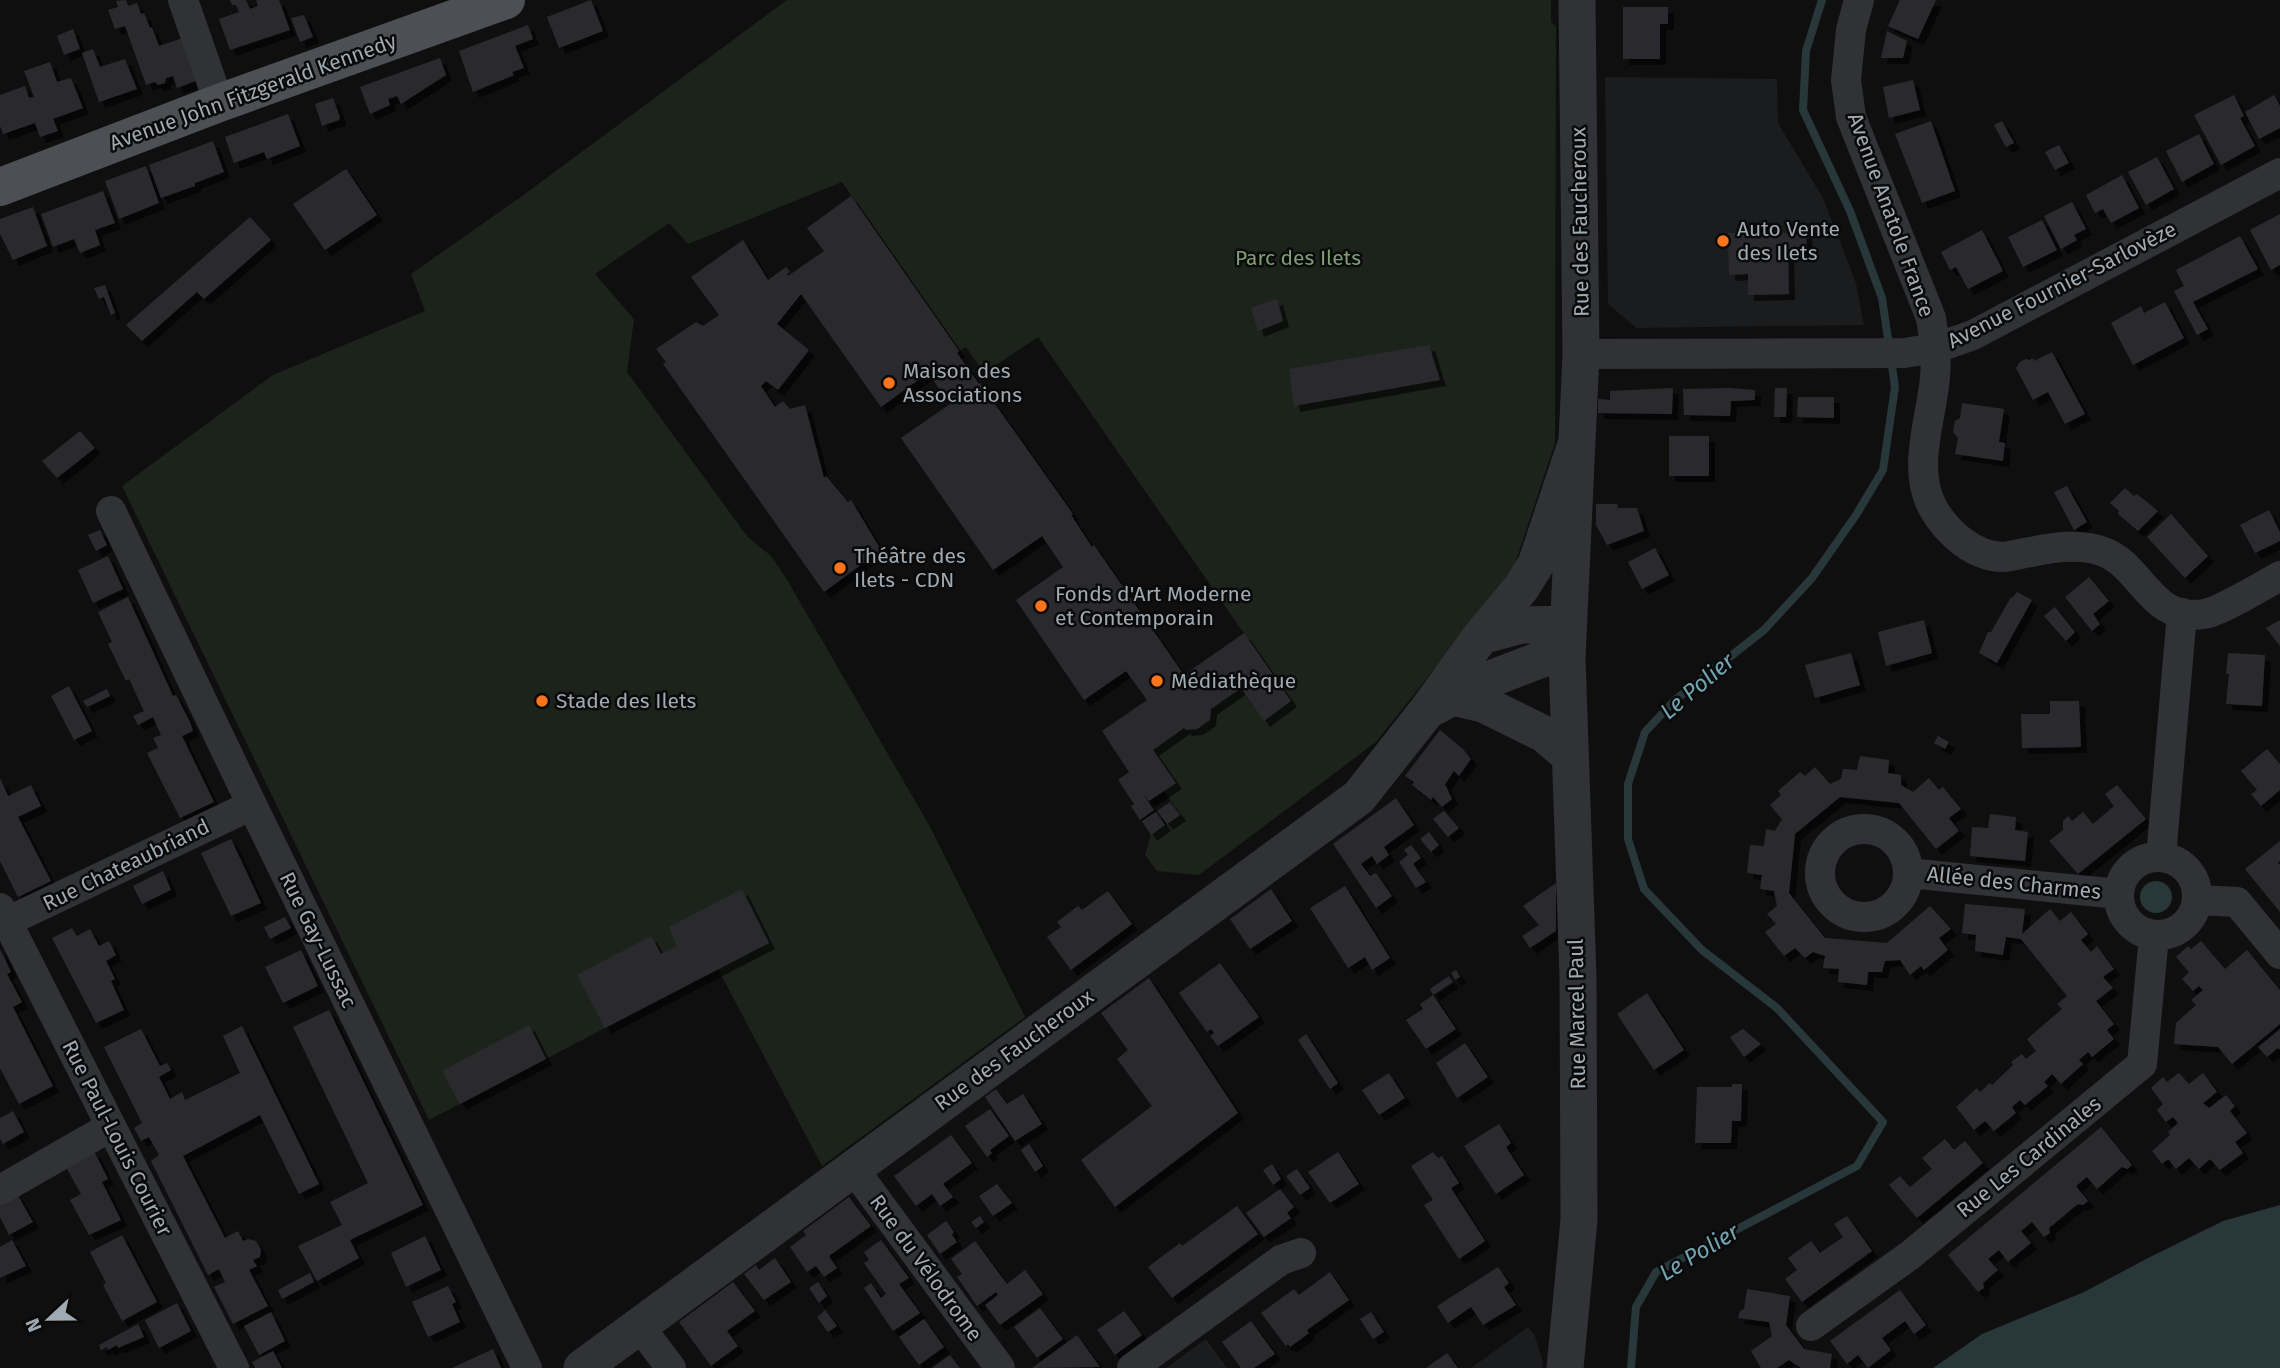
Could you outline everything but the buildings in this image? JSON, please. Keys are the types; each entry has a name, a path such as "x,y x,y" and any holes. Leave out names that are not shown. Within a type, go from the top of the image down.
{"main road":[{"name":"Avenue John Fitzgerald Kennedy","path":"0,187 219,103 506,0"}],"street":[{"path":"183,0 219,103"},
{"name":"Rue des Faucheroux","path":"1439,704 1472,686 1545,658 1567,641 1581,354 1577,0"},
{"name":"Avenue Anatole France","path":"1859,0 1851,30 1846,79 1851,117 1931,318 1936,348 1936,376 1924,460 1926,489 1932,506 1942,522 1966,545 1982,552 2004,557 2050,548 2076,547 2106,552 2128,569 2159,604 2182,613"},
{"name":"Avenue Fournier-Sarlovèze","path":"1581,354 1904,353 1936,348 1973,335 2280,173"},
{"name":"Rue des Faucheroux","path":"582,1368 1359,797 1439,704 1482,636 1521,588 1536,564 1576,444"},
{"name":"Rue Gay-Lussac","path":"111,511 527,1368"},
{"path":"2161,857 2182,613 2205,615 2280,576"},
{"path":"1482,636 1522,625 1567,641"},
{"name":"Rue Marcel Paul","path":"1565,1368 1580,1220 1578,977 1567,641"},
{"path":"1439,704 1483,704 1544,734 1570,757"},
{"name":"Rue Chateaubriand","path":"2,918 252,804"},
{"path":"2161,857 2184,867 2196,888 2197,900 2188,922 2166,935 2154,936 2132,926 2124,917 2119,894 2128,871 2149,858 2161,857"},
{"name":"Allée des Charmes","path":"1908,873 2119,894"},
{"path":"2197,900 2237,902 2280,954"},
{"name":"Rue Paul-Louis Courier","path":"2,918 234,1368"},
{"name":"Rue Les Cardinales","path":"1811,1326 1909,1255 2142,1064 2154,936"},
{"path":"0,1190 110,1127"},
{"name":"Rue du Vélodrome","path":"853,1168 1000,1368"},
{"path":"1132,1368 1281,1260 1301,1253"},
{"path":"640,1327 671,1368"}],"shaded area":[{"name":"Auto Vente des Ilets","path":"1605,77 1777,79 1778,123 1823,198 1856,283 1864,325 1636,328 1608,304"},
{"path":"2156,881 2167,886 2172,897 2167,908 2156,913 2145,908 2140,897 2145,886"},
{"path":"2280,1205 2280,1368 1933,1368 1982,1334 2084,1292 2223,1221"},
{"path":"1528,1327 1535,1336 1542,1368 1471,1368"},
{"path":"1206,1339 1227,1368 1166,1368 1199,1344"}],"green space":[{"name":"Parc des Ilets","path":"787,0 1551,0 1551,22 1556,26 1555,443 1513,570 1376,742 1199,875 1157,871 1145,855 1151,835 1180,815 1164,791 1176,782 1153,750 1184,728 1197,729 1210,720 1211,709 1241,688 1264,720 1291,701 1038,337 984,373 966,347 959,351 842,182 688,244 669,223 595,274 634,319 627,372 747,536 771,556 786,578 929,825 1025,1017 822,1166 718,969 429,1120 122,486 273,375 425,311 411,274 518,199"}],"waterway":[{"name":"Le Polier","path":"1631,1368 1636,1307 1656,1272 1857,1166 1883,1122 1777,1008 1702,950 1644,889 1628,839 1628,784 1645,732 1675,700 1764,630 1812,578 1856,515 1883,470 1895,387 1882,298 1850,211 1803,110 1806,51 1822,0"}],"place":[{"name":"Auto Vente des Ilets","path":"1723,241"},
{"name":"Maison des Associations","path":"889,383"},
{"name":"Théâtre des Ilets - CDN","path":"840,568"},
{"name":"Fonds d'Art Moderne et Contemporain","path":"1041,606"},
{"name":"Médiathèque","path":"1157,681"},
{"name":"Stade des Ilets","path":"542,701"}]}
